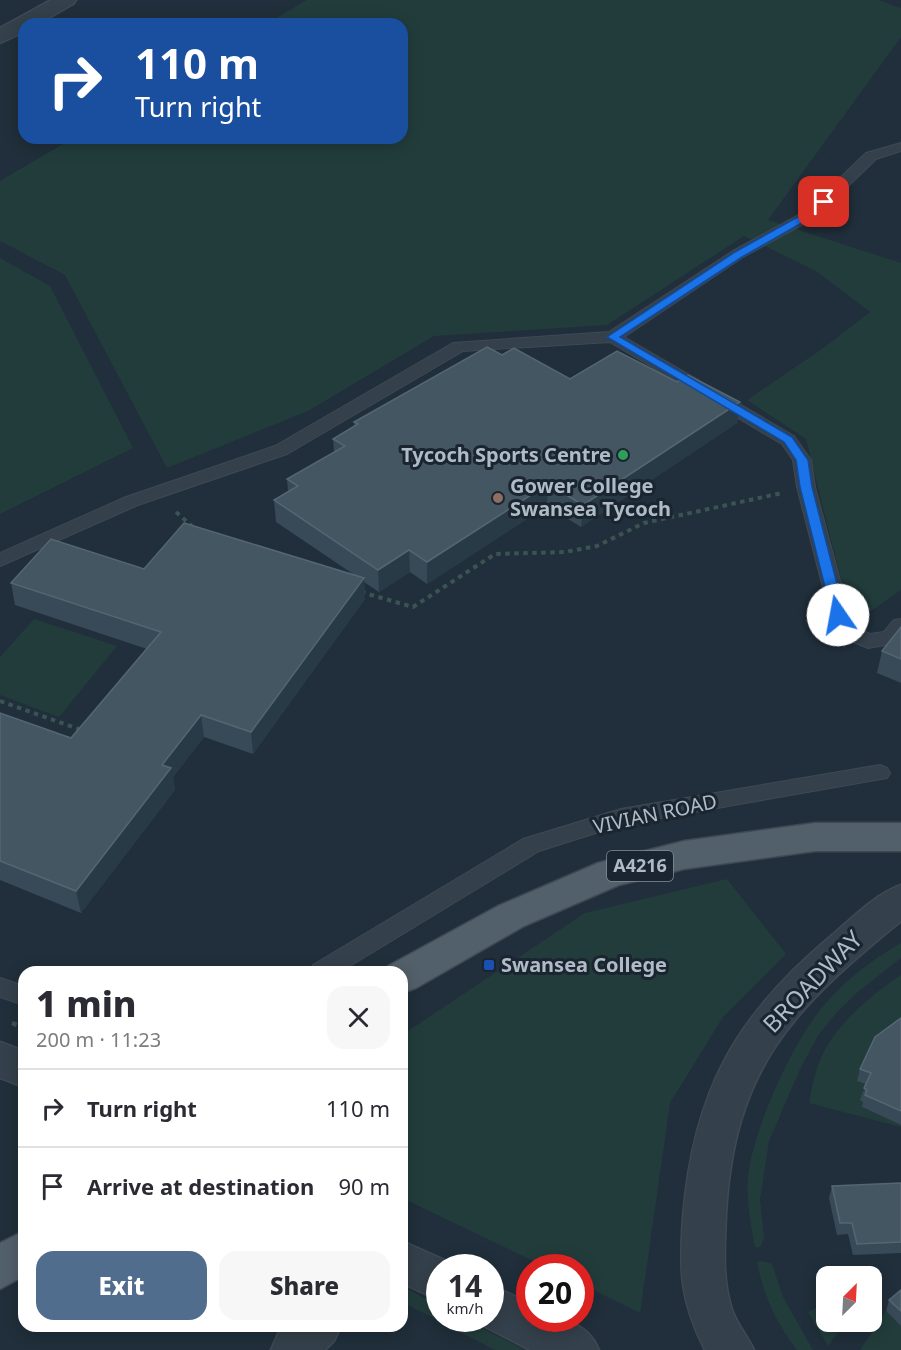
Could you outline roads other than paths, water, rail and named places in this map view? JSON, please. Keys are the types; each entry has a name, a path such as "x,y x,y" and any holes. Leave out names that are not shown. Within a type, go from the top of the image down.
{"main road":[{"name":"A4216","path":"408,974 511,916 611,873 684,855 815,837 901,822"},
{"name":"A4216","path":"815,837 901,837"},
{"path":"0,1268 18,1255"}],"street":[{"path":"34,18 66,0"},
{"path":"0,37 18,27"},
{"name":"BROADWAY","path":"731,1350 714,1324 701,1270 708,1168 732,1087 754,1045 798,991 859,934 901,900"},
{"path":"859,934 901,917"},
{"path":"0,1059 18,1067"},
{"path":"408,1264 426,1273"},
{"path":"504,1313 576,1350"},
{"path":"294,1350 312,1332"}],"lane":[{"path":"0,560 45,538 154,494 281,450 459,346 613,337 738,254 811,214 871,156 899,147"},
{"path":"613,337 788,440 802,460 806,487 843,630 868,641 890,638 901,625"},
{"name":"VIVIAN ROAD","path":"331,966 531,845 621,817 880,773"},
{"path":"0,987 18,994"}],"place":[{"name":"Tycoch Sports Centre","path":"623,455"},
{"name":"Gower College Swansea Tycoch","path":"498,498"},
{"name":"Swansea College","path":"489,965"}]}
